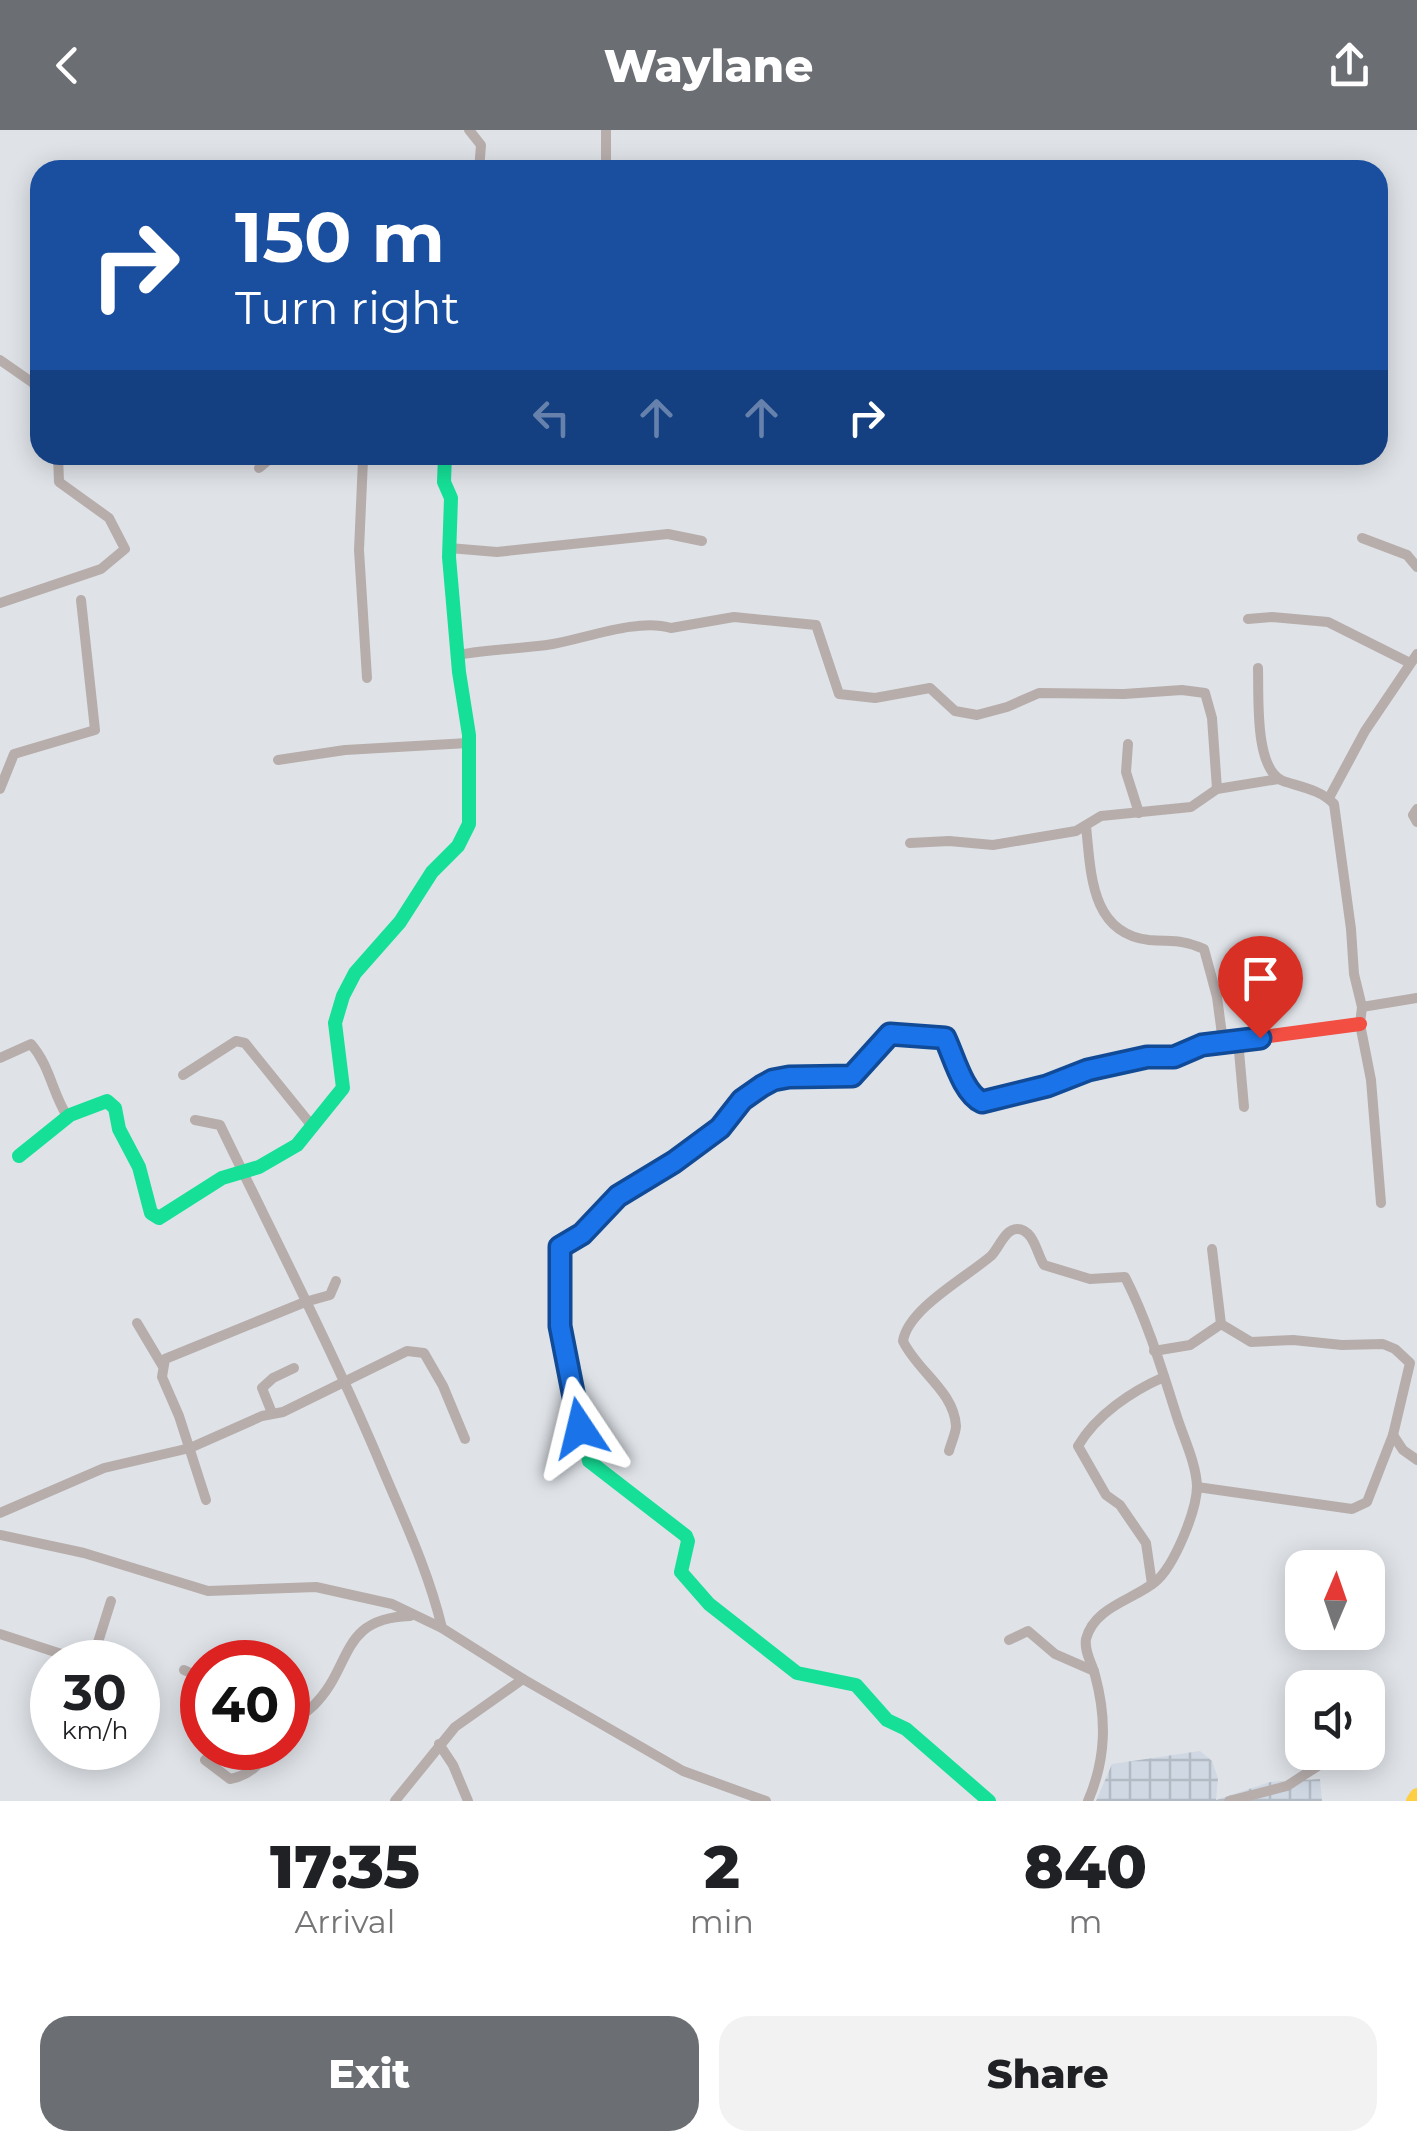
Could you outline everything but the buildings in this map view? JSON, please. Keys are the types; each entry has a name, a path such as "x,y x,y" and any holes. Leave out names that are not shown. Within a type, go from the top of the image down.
{"street":[{"path":"469,130 481,145 479,160"},
{"path":"606,130 606,160"},
{"path":"0,360 30,380"},
{"path":"0,603 101,569 125,549 109,518 59,482 58,465"},
{"path":"260,468 263,465"},
{"path":"363,465 360,550 366,678"},
{"path":"18,1156 67,1116 107,1100 115,1108 119,1129 139,1166 151,1213 159,1218 222,1178 243,1173 297,1145 343,1088 334,1023 355,972 400,922 432,872 463,838 472,806 449,548 450,498 444,482 444,465"},
{"path":"449,548 497,552 668,534 702,540"},
{"path":"1362,538 1401,552 1417,567"},
{"path":"0,789 14,754 94,730 81,600"},
{"path":"458,655 552,644 610,631 662,625 671,628 734,617 816,625 839,694 875,698 930,688 955,710 966,714 1007,707 1039,693 1205,692 1212,718 1217,789"},
{"path":"1248,618 1328,622 1414,658 1365,731 1328,798"},
{"path":"1258,668 1264,760 1278,779"},
{"path":"278,760 346,750 468,742"},
{"path":"1128,744 1126,772 1138,814"},
{"path":"910,844 948,841 993,845 1076,832 1101,816 1191,807 1217,789 1278,779 1328,798 1337,814 1354,974 1362,1008 1360,1024 1371,1080 1381,1203"},
{"path":"1417,809 1413,814 1417,822"},
{"path":"1086,826 1100,910 1108,922 1128,935 1150,940 1177,939 1204,949 1244,1107"},
{"path":"1362,1008 1417,998"},
{"path":"990,1801 906,1729 887,1720 856,1686 797,1673 710,1604 681,1572 686,1536 589,1461 560,1326 560,1247 582,1234 618,1196 720,1128 742,1100 762,1086 789,1077 852,1076 890,1034 945,1038 968,1088 975,1100 982,1102 1047,1086 1088,1070 1147,1057 1174,1057 1202,1045 1360,1024"},
{"path":"183,1076 236,1040 245,1043 312,1126"},
{"path":"0,1058 32,1044 51,1076 54,1097 67,1116"},
{"path":"194,1120 220,1124 343,1380 420,1556 442,1628"},
{"path":"950,1450 956,1428 950,1409 903,1341 904,1331 919,1311 996,1252 1008,1232 1017,1229 1026,1232 1044,1265 1090,1279 1125,1277 1164,1377 1197,1487 1193,1510 1174,1556 1152,1584 1108,1609 1091,1628 1086,1651 1104,1714 1104,1738 1102,1762 1088,1801"},
{"path":"1212,1249 1221,1324"},
{"path":"162,1365 165,1360 304,1302 330,1295 336,1280"},
{"path":"137,1323 162,1365 162,1377 206,1500"},
{"path":"1154,1350 1190,1345 1221,1324"},
{"path":"1197,1487 1352,1509 1368,1502 1393,1434 1410,1363 1383,1344 1251,1342 1221,1324"},
{"path":"0,1513 104,1468 190,1448 282,1412 407,1351 424,1352 465,1438"},
{"path":"272,1413 262,1388 294,1368"},
{"path":"1152,1584 1146,1543 1120,1504 1106,1495 1078,1446 1105,1415 1164,1377"},
{"path":"1393,1434 1403,1450 1417,1460"},
{"path":"0,1535 84,1553 208,1591 316,1586 368,1596 442,1628 683,1771 766,1801"},
{"path":"0,1634 86,1662 93,1658 111,1601"},
{"path":"310,1707 346,1651 370,1624 384,1617 416,1615"},
{"path":"1009,1640 1028,1630 1055,1654 1094,1671"},
{"path":"396,1801 455,1727 523,1679"},
{"path":"439,1744 468,1801"},
{"path":"218,1770 230,1779 254,1770"},
{"path":"1228,1801 1288,1786 1312,1770"}],"shaded area":[{"path":"1200,1751 1212,1761 1218,1778 1216,1800 1270,1782 1320,1779 1322,1801 1096,1801 1112,1764"}],"traffic: fast":[{"path":"19,1156 70,1115 107,1101 115,1108 119,1129 139,1167 151,1213 159,1218 222,1178 259,1167 297,1145 343,1088 335,1023 343,996 355,973 400,922 432,872 458,846 469,824 469,735 459,672 449,557 451,498 444,482 445,465"},
{"path":"929,1037 890,1034 852,1076 789,1077 762,1086 742,1100 720,1128 618,1196 582,1233 560,1247 560,1326 589,1461 686,1536 681,1572 709,1604 797,1673 856,1685 887,1720 906,1729 989,1801"}],"traffic: slow":[{"path":"1413,1801 1417,1795"}],"traffic: jam":[{"path":"929,1037 945,1038 964,1083 982,1103 1047,1086 1088,1070 1147,1057 1175,1057 1202,1045 1360,1024"}],"route":[{"path":"580,1428 560,1326 560,1247 590,1227 618,1196 720,1128 742,1100 773,1080 852,1076 890,1034 927,1034 945,1038 968,1088 975,1100 982,1102 1047,1086 1088,1070 1147,1057 1174,1057 1202,1045 1260,1038"}]}
